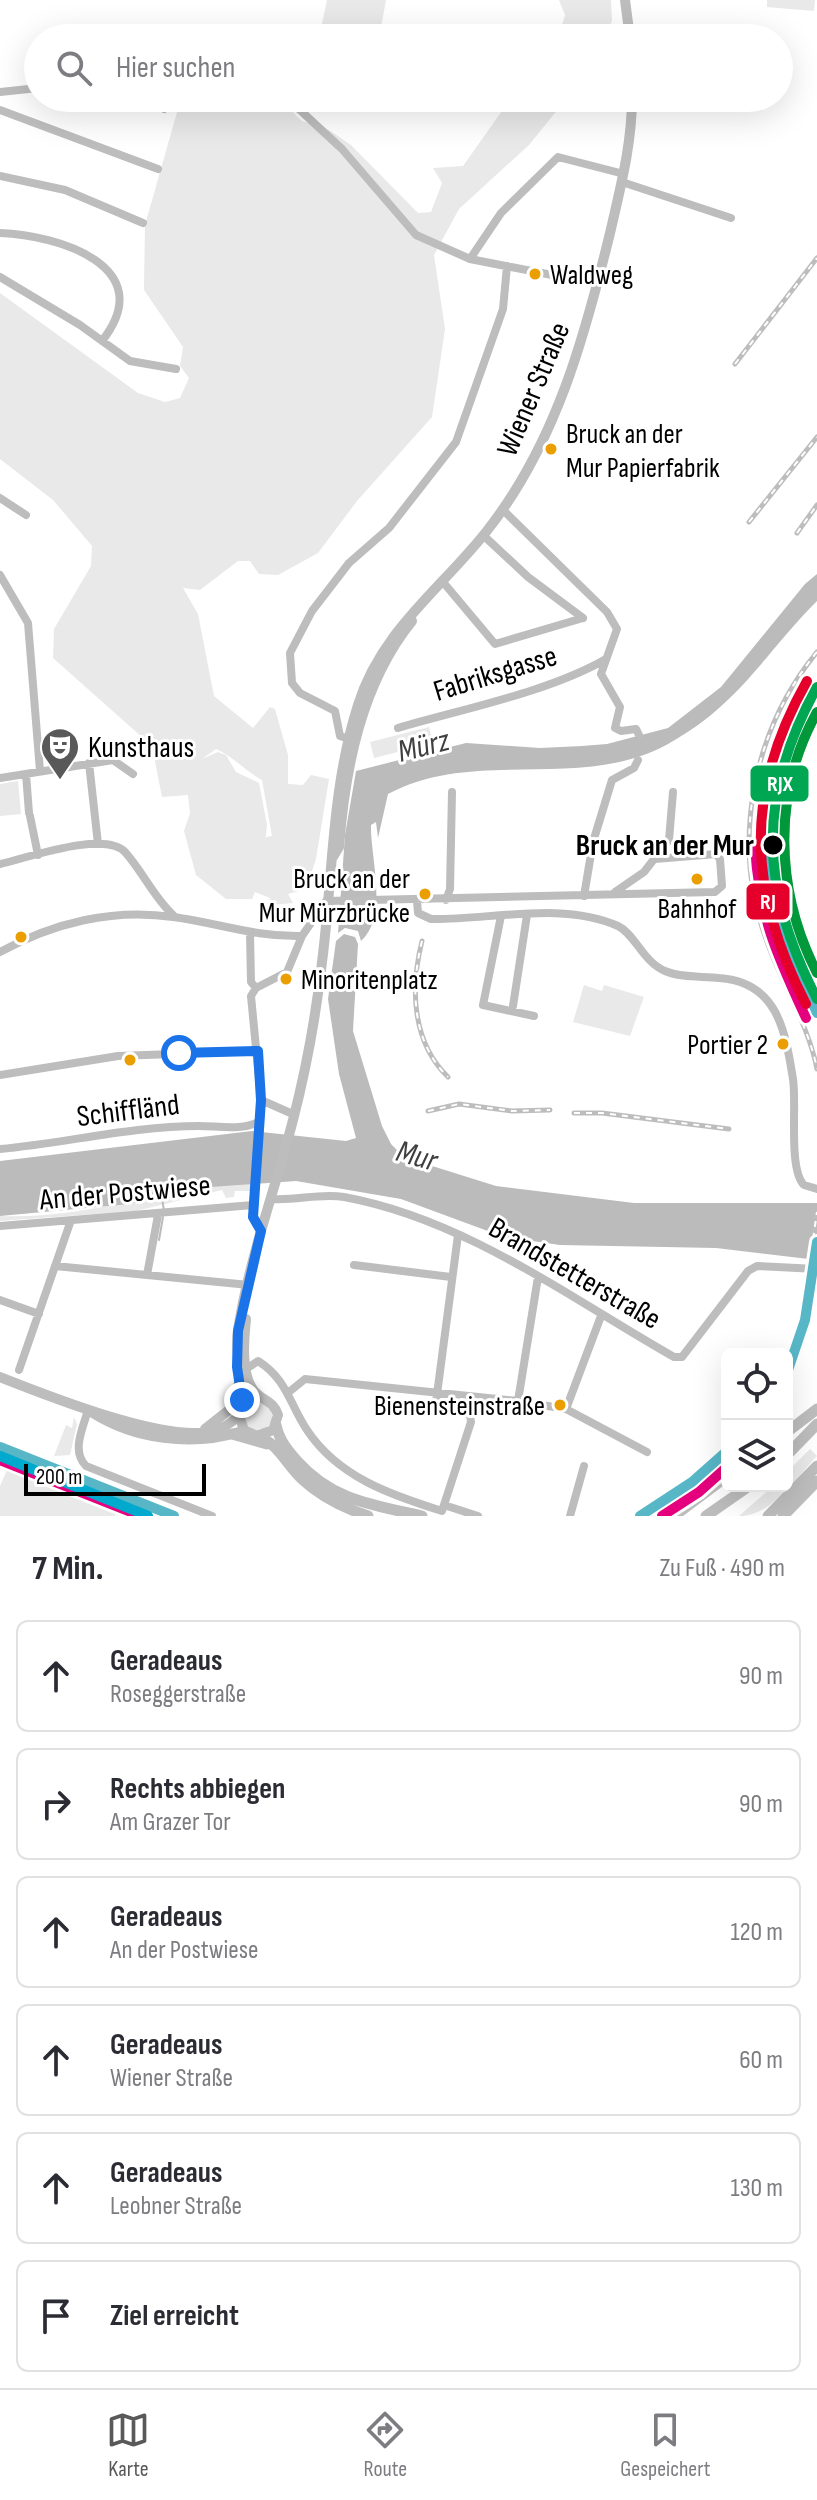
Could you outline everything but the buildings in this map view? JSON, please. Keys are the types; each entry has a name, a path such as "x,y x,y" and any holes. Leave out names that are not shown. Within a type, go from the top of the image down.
{"highway":[{"path":"793,1427 817,1409"},
{"path":"793,1449 817,1424"},
{"path":"276,1425 281,1441 305,1470 353,1510 422,1516"},
{"path":"232,1434 275,1448"},
{"path":"257,1436 275,1448 309,1485 368,1516"},
{"path":"768,1516 817,1466"},
{"path":"674,1516 721,1481"},
{"path":"783,1516 817,1481"},
{"path":"706,1516 740,1492"}],"main road":[{"path":"625,0 628,24"},
{"name":"Wiener Straße","path":"249,1285 294,1117 323,954 326,901 333,857 334,813 361,695 383,649 414,608 443,582 483,535 534,456 574,368 598,284 623,178 632,112"},
{"path":"88,1410 104,1420 175,1440 207,1440 244,1430 257,1436 268,1434 276,1425 277,1409 252,1388 246,1369 249,1285"},
{"path":"244,1430 240,1411 238,1331 249,1285"},
{"path":"0,1377 88,1410 183,1432 220,1429 249,1399 260,1397"},
{"path":"183,1432 206,1428 224,1418 239,1381"}],"street":[{"path":"0,92 24,89"},
{"path":"0,110 158,169"},
{"path":"302,112 342,149 416,235 470,259 598,284"},
{"path":"470,259 501,213 558,157 731,218"},
{"path":"0,176 65,190 143,223"},
{"path":"0,233 72,245 104,269 121,295 121,303 102,341"},
{"path":"353,740 340,736 335,711 300,693 292,683 290,653 312,611 349,563 389,528 456,442 503,309 507,266"},
{"path":"0,277 130,361 176,369"},
{"path":"0,498 26,515"},
{"name":"Fabriksgasse","path":"502,509 607,612 617,629 601,674 620,708 615,728 624,731 636,729 639,735"},
{"path":"443,582 495,644 501,645 583,618 528,577 483,535"},
{"path":"0,575 28,623 40,771"},
{"name":"Fabriksgasse","path":"398,728 505,697 591,668 606,659"},
{"path":"0,778 113,760 133,774"},
{"path":"584,896 593,842 612,780 634,768 638,760"},
{"path":"89,763 98,844"},
{"path":"26,774 29,815 38,855"},
{"path":"446,900 450,889 452,792"},
{"path":"607,895 631,883 655,859 671,835 673,792"},
{"path":"0,864 98,844 119,846 175,917"},
{"path":"250,934 251,982 256,988 287,972 298,952 302,936 326,901 715,892 722,886 720,859 716,854 655,859"},
{"path":"417,901 418,913 428,919 527,915 576,917 615,925 623,929 648,960 667,972 742,980 761,991 778,1018 790,1061 796,1104 796,1172 800,1182 817,1189"},
{"path":"0,952 18,942 93,918 138,914 175,917 250,934 302,936"},
{"path":"513,1006 527,915"},
{"path":"501,916 483,1005 534,1016"},
{"name":"An der Postwiese","path":"256,988 251,1001 261,1100 253,1217 261,1231"},
{"path":"0,1075 118,1056 258,1051"},
{"path":"261,1100 294,1117"},
{"name":"Schiffländ","path":"0,1149 190,1126 260,1125"},
{"name":"Brandstetterstraße","path":"272,1196 339,1196 372,1203 458,1235 538,1277 674,1357 682,1357 748,1271 757,1266 817,1269"},
{"name":"An der Postwiese","path":"0,1226 70,1223 253,1205"},
{"path":"147,1275 153,1240 163,1214"},
{"path":"19,1370 70,1223"},
{"path":"443,1508 471,1422 470,1415 436,1402 458,1235"},
{"path":"354,1265 451,1277"},
{"path":"55,1266 249,1285"},
{"path":"518,1401 538,1277"},
{"path":"0,1300 39,1314"},
{"path":"566,1409 601,1316"},
{"path":"246,1369 258,1361 289,1392 316,1443 365,1482 443,1508 478,1516"},
{"path":"289,1392 305,1379 518,1401 566,1409 647,1452"},
{"path":"88,1410 78,1447 82,1462 212,1516"},
{"path":"0,1464 131,1516"},
{"path":"570,1516 584,1466"},
{"path":"353,1510 365,1482"}],"shaded area":[{"path":"327,0 386,0 382,24 322,24"},
{"path":"559,0 611,0 611,24 562,24 565,15"},
{"path":"767,0 815,0 814,11 767,7"},
{"path":"177,112 293,112 302,121 329,130 351,145 418,213 431,212 442,183 433,168 463,166 501,112 556,112 529,145 459,209 434,255 445,329 432,417 357,501 318,553 278,575 259,574 250,561 238,561 200,590 183,588 198,614 214,696 253,728 270,707 275,709 288,755 288,784 303,785 311,775 329,779 316,859 306,889 288,894 293,903 272,905 270,898 255,892 252,899 226,899 196,875 184,831 190,813 188,795 162,797 152,746 53,658 54,629 91,566 92,546 53,500 0,459 0,293 138,393 165,402 180,398 189,378 180,366 183,347 144,290 145,225","holes":["216,749 222,752 262,780 272,836 266,837 265,844 267,825 259,783 236,772 226,755 218,752 202,759"]},
{"name":"Mürz","path":"817,574 817,601 733,695 693,729 668,744 635,758 600,765 456,773 421,780 388,794 378,838 376,822 371,825 376,885 374,917 361,941 358,931 345,928 338,933 345,835 356,771 466,743 540,748 582,746 607,744 668,728 721,687 805,584"},
{"path":"429,727 433,743 374,758 370,742"},
{"path":"18,781 21,814 0,816 0,784"},
{"path":"344,934 355,937 358,944 353,1031 382,1126 398,1151 413,1160 496,1186 634,1203 817,1203 817,1260 716,1248 560,1245 504,1237 401,1199 296,1181 197,1188 130,1204 0,1216 0,1161 252,1131 346,1141 356,1138 339,1074 328,999 336,941"},
{"path":"584,985 602,991 604,985 644,997 630,1036 573,1022"},
{"path":"251,1183 251,1191 235,1191 234,1197 226,1198 222,1190 136,1211 0,1221 0,1216 63,1213 188,1190"},
{"path":"258,1402 268,1406 272,1416 268,1426 258,1430 248,1426 244,1416 248,1406"},
{"path":"74,1417 77,1424 70,1455 54,1456 66,1425 72,1428"},
{"path":"810,1449 817,1456 793,1483 793,1466"},
{"path":"8,1468 116,1513 115,1516 0,1516 0,1486"},
{"path":"766,1492 785,1492 762,1510 739,1516"}],"waterway":[{"path":"162,1198 164,1211"},
{"path":"159,1240 163,1217"}],"railway":[{"path":"735,364 817,258"},
{"path":"749,522 817,437"},
{"path":"797,533 817,505"},
{"path":"817,652 795,683 763,752 754,789 750,827 750,865 755,902 766,939 807,1035 817,1069"},
{"path":"422,941 416,978 417,1014 427,1048 448,1077"},
{"path":"428,1111 459,1104 512,1111 550,1110"},
{"path":"574,1113 602,1113 729,1129"},
{"path":"794,1345 804,1302 817,1212"}],"transit line":[{"name":"RJ","path":"806,1004 773,922 764,882 761,842 763,803 772,763 786,723 807,681"},
{"name":"RJX","path":"817,687 797,727 783,767 775,805 773,843 776,881 784,919 817,999"},
{"path":"817,712 802,743 792,775 784,842 793,909 817,973"},
{"path":"767,845 777,912 817,1013"},
{"path":"755,846 765,915 786,975 806,1018"},
{"path":"793,1355 805,1320 817,1242"},
{"path":"0,1447 174,1516"},
{"path":"0,1456 148,1516"},
{"path":"640,1516 692,1482 721,1456"},
{"path":"0,1460 141,1516"},
{"path":"662,1516 699,1492 721,1472"}],"place":[{"name":"Waldweg","path":"535,274"},
{"name":"Bruck an der Mur Papierfabrik","path":"551,449"},
{"name":"Kunsthaus","path":"60,781"},
{"name":"Bruck an der Mur","path":"773,845"},
{"name":"Bahnhof","path":"697,879"},
{"name":"Bruck an der Mur Mürzbrücke","path":"425,894"},
{"name":"Minoritenplatz","path":"286,979"},
{"name":"Portier 2","path":"783,1044"},
{"name":"Bienensteinstraße","path":"560,1405"}],"route":[{"path":"179,1053 258,1051 261,1100 253,1217 261,1231 238,1331 237,1367 242,1400"}],"water label":[{"name":"Mur","path":"417,1155"}]}
